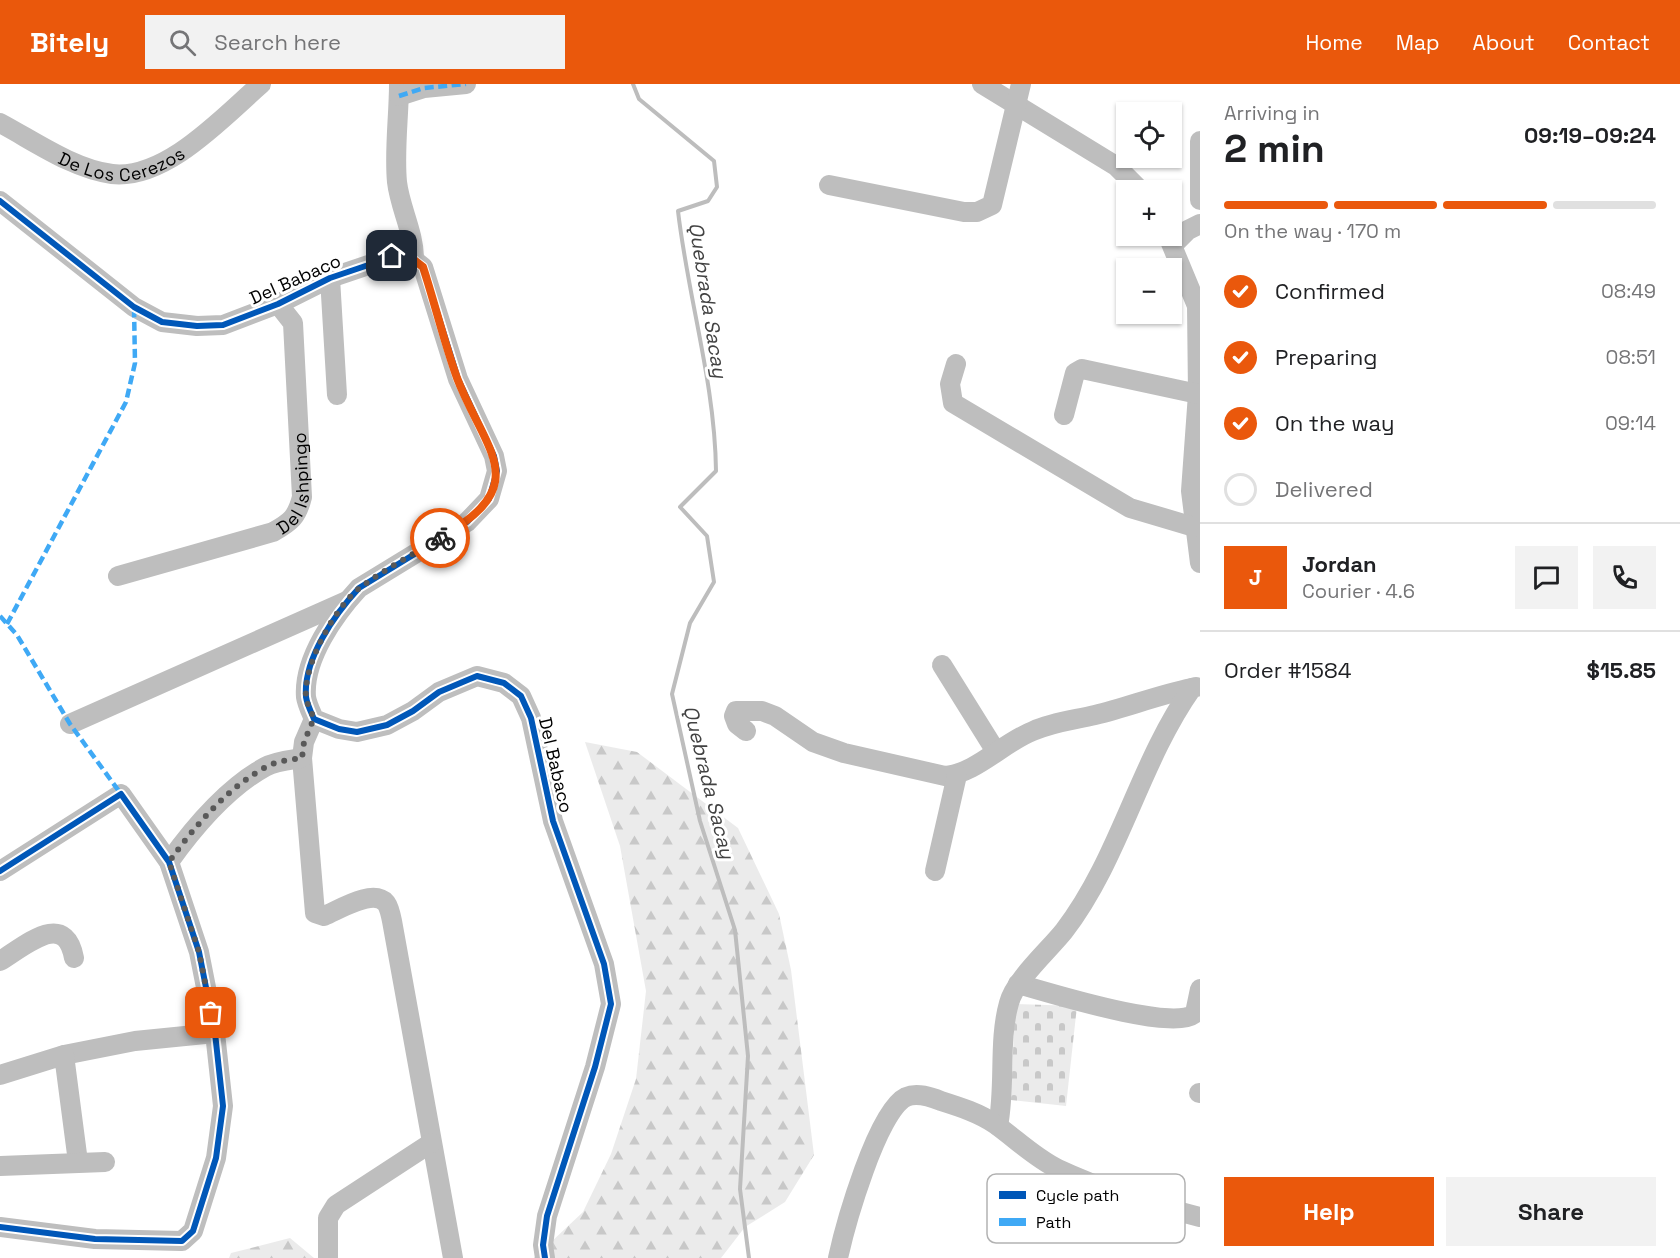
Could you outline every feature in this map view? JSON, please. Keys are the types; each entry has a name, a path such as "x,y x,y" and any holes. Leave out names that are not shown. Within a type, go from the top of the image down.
{"street":[{"name":"De Los Cerezos","path":"0,123 75,163 111,174 138,173 161,164 195,141 261,84"},
{"path":"453,1258 392,921 386,903 379,898 367,897 324,916 315,913 302,758 304,742 314,718 306,700 313,661 327,629 359,588 467,522 489,499 497,471 494,456 458,379 423,267 414,259 414,243 400,204 397,179 399,90 466,84"},
{"path":"982,84 1116,166 1130,180"},
{"path":"830,185 964,212 984,209 992,205 1021,84"},
{"path":"1200,141 1200,200"},
{"name":"Del Babaco","path":"0,201 135,307 162,322 197,326 223,325 278,304 330,278 392,256 414,259"},
{"path":"1182,234 1200,224"},
{"path":"1174,246 1199,297 1194,528 1200,563"},
{"path":"330,278 337,395"},
{"name":"Del Ishpingo","path":"118,576 273,532 292,522 298,514 302,496 293,323 278,304"},
{"path":"957,364 950,384 953,403 1130,508 1194,528"},
{"path":"1064,415 1075,373 1082,369 1198,394"},
{"path":"70,724 346,602"},
{"path":"942,665 995,750"},
{"name":"Del Babaco","path":"314,718 339,729 357,732 387,725 413,711 439,692 477,676 504,683 521,696 531,718 553,821 604,964 610,1004 595,1067 546,1216 543,1245 545,1258"},
{"path":"746,731 737,724 734,716 736,711 762,711 775,716 813,742 844,753 945,776 957,775 995,750 1047,725 1094,716 1156,695 1196,687"},
{"path":"998,1126 1004,1099 1005,1025 1009,1001 1018,984 1075,916 1110,851 1173,715 1196,687"},
{"path":"169,862 208,814 238,787 267,766 302,758"},
{"path":"935,871 957,775"},
{"path":"0,871 121,794 169,862 199,952 215,1033 223,1106 216,1158 193,1231 182,1240 95,1239 0,1227"},
{"path":"0,961 46,933 55,932 66,938 74,958"},
{"path":"1018,984 1118,1012 1185,1020 1196,1013 1200,989"},
{"path":"0,1075 63,1055 135,1041 215,1033"},
{"path":"63,1055 78,1162"},
{"path":"838,1258 844,1228 877,1137 891,1112 904,1098 915,1095 932,1097 982,1116 1056,1168 1071,1174"},
{"path":"328,1257 328,1218 336,1206 431,1143"},
{"path":"0,1166 105,1162"},
{"path":"1185,1213 1200,1217"}],"green space":[{"path":"585,742 637,752 738,828 779,914 791,970 814,1155 785,1202 745,1227 721,1258 534,1258 583,1212 611,1154 636,1079 646,991 620,846"},
{"path":"1015,1004 1077,1006 1066,1106 1011,1100"},
{"path":"290,1238 314,1258 229,1258 231,1253"}],"waterway":[{"name":"Quebrada Sacay","path":"633,84 639,99 714,161 717,187 708,201 678,211 711,405 716,471 680,507 707,536 714,582 690,623 672,694 700,821 735,930 748,1056 740,1189 749,1258"}],"marked path":[{"path":"399,96 424,88 466,84"},
{"path":"7,624 126,402 135,363 134,307"},
{"path":"0,616 17,635 70,724 121,794"}],"cycle path":[{"path":"0,201 134,307 162,322 197,326 223,325 278,304 330,278 392,257 409,256 423,267 458,379 494,456 497,471 489,499 467,522 359,588 322,638 306,682 306,697 314,719 339,729 357,732 387,725 413,711 439,692 477,676 504,683 521,696 531,718 553,821 604,964 611,1004 595,1067 547,1216 543,1245 545,1258"},
{"path":"0,871 121,794 169,862 199,952 215,1033 223,1106 216,1158 193,1231 182,1241 95,1239 0,1227"}],"way so far":[{"path":"211,1013 199,952 169,862 208,814 238,787 267,766 302,758 304,742 314,718 306,700 306,690 313,661 327,629 359,588 440,538"}],"route":[{"path":"392,256 409,256 423,267 458,379 494,456 497,471 489,499 479,512 440,538"}]}
